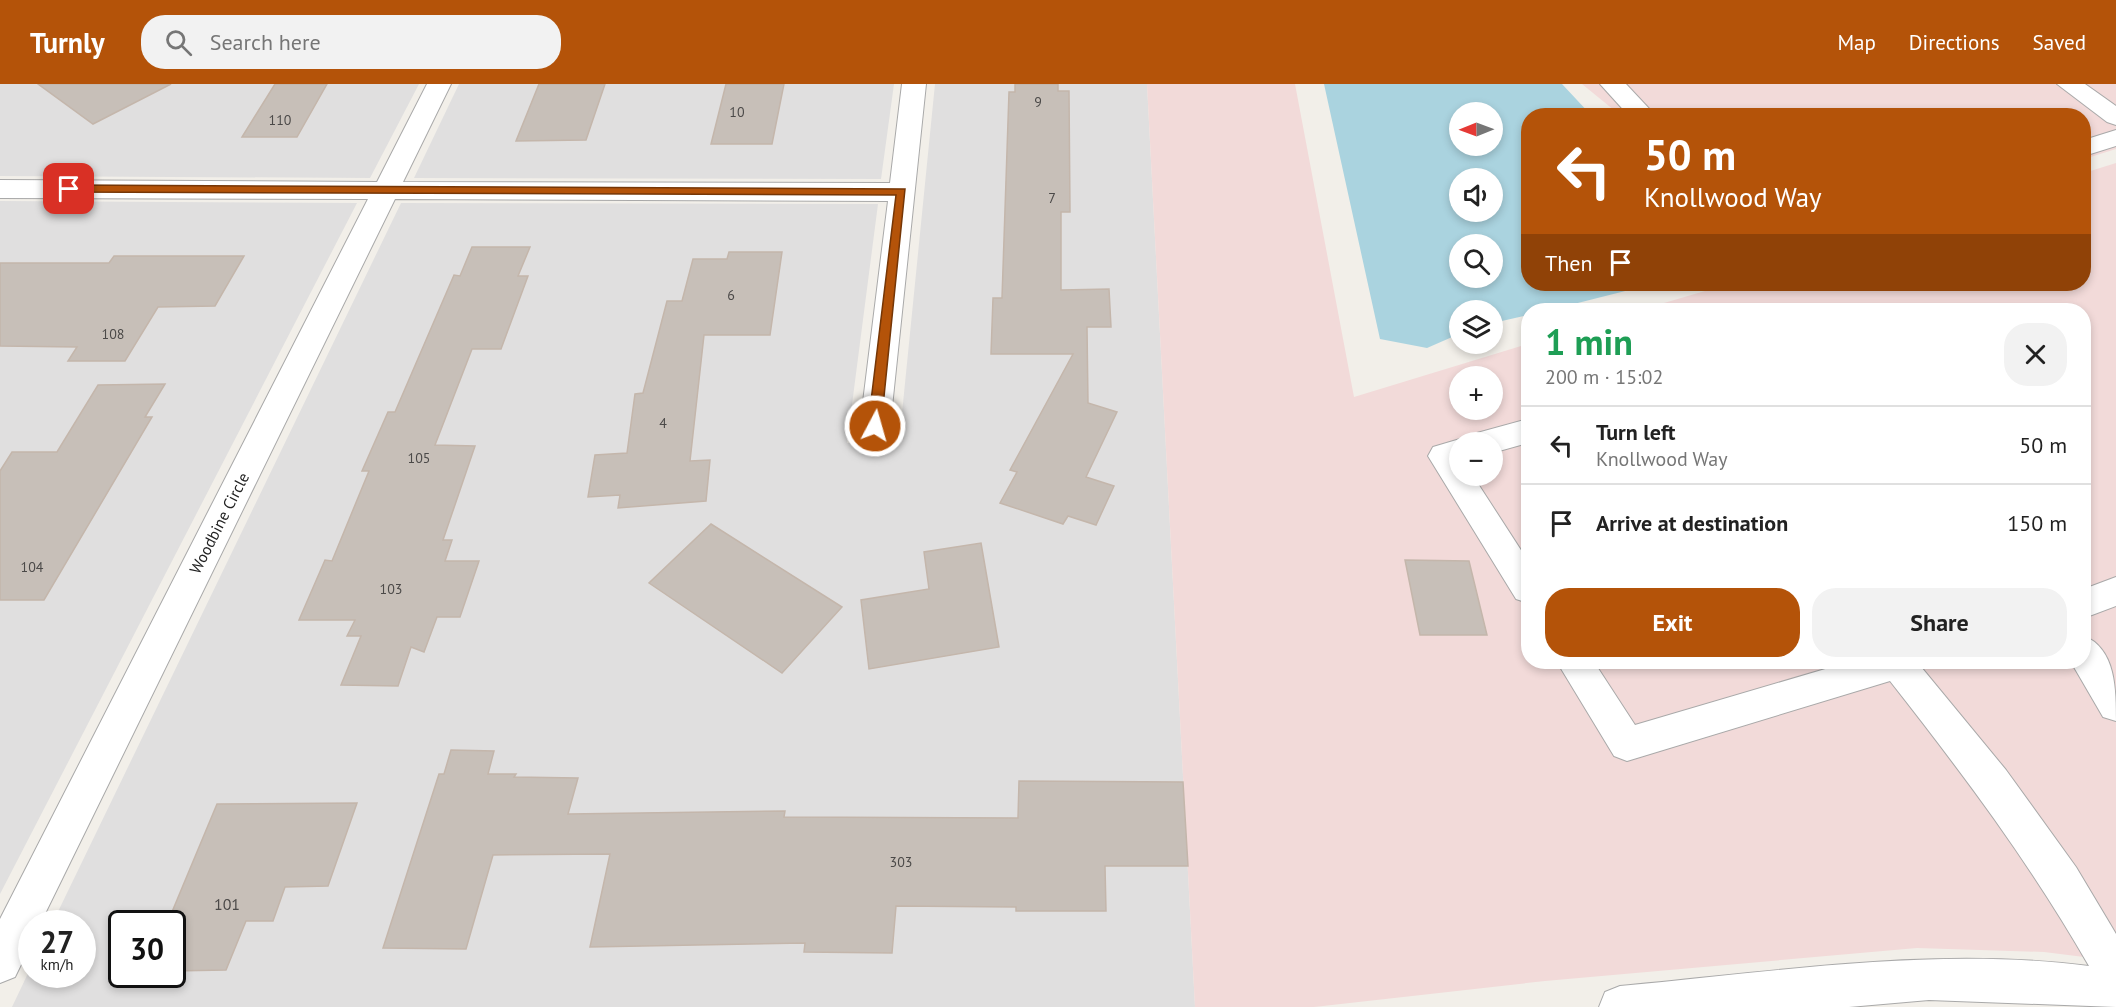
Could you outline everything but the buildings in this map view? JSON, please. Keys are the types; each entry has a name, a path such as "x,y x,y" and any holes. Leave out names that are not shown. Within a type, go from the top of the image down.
{"street":[{"name":"Woodbine Circle","path":"0,962 439,84"},
{"path":"875,426 914,84"},
{"path":"1612,84 1636,108"},
{"path":"2069,84 2116,117"},
{"path":"2091,146 2116,138"},
{"path":"0,189 901,192"},
{"path":"1503,438 1521,433"},
{"path":"1463,486 1521,578"},
{"path":"2091,601 2116,591"},
{"path":"2091,663 2116,705"},
{"path":"1579,669 1627,744 1877,669"},
{"path":"1902,669 1993,783 2062,881 2116,974"},
{"path":"1620,1007 1929,979 2053,982 2116,990"}],"shaded area":[{"path":"0,84 419,84 370,178 0,176"},
{"path":"459,84 894,84 881,179 414,178"},
{"path":"935,84 1147,84 1195,1007 12,1007 21,988 96,988 96,910 59,910 401,203 878,204 847,443 899,443"},
{"path":"1147,84 1295,84 1354,397 1449,368 1449,420 1503,420 1503,366 1456,366 1495,354 1503,354 1503,352 1521,346 1521,669 2091,669 2091,303 1664,303 1705,291 2091,291 2091,171 2116,163 2116,961 2044,952 1917,948 1545,981 1314,1007 1195,1007"},
{"path":"1582,84 2116,84 2116,149 2091,157 2091,108 1611,108"},
{"path":"0,201 357,203 0,894"}],"water":[{"path":"1324,84 1562,84 1584,108 1521,108 1521,291 1625,291 1578,303 1521,303 1521,317 1503,321 1503,300 1449,300 1449,338 1427,348 1380,339"}],"route":[{"path":"69,189 901,192 875,426"}]}
